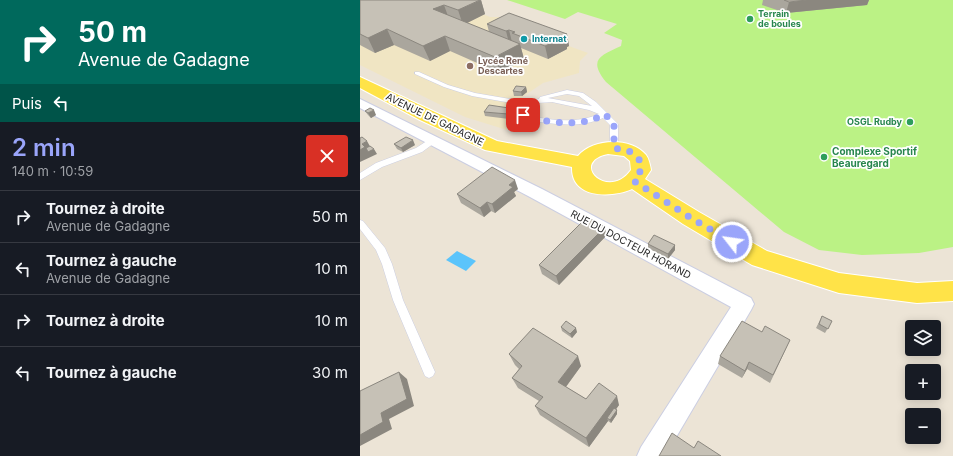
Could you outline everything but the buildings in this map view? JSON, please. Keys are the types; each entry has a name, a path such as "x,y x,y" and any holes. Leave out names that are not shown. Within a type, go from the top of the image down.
{"main road":[{"name":"AVENUE DE GADAGNE","path":"360,82 439,122 492,146 582,163"},
{"path":"614,148 629,151 639,159 641,170 634,181 628,185 612,189 589,183 581,174 582,163 588,156 597,151 614,148"},
{"path":"634,181 691,218 760,258 839,283 917,293 953,291"}],"street":[{"name":"RUE DU DOCTEUR HORAND","path":"360,103 744,304 650,456"}],"lane":[{"path":"417,73 446,86 474,95 527,104 558,92 576,94 591,99 614,124 614,148"},
{"path":"537,100 574,103 602,112"},
{"path":"527,104 523,115 526,118 569,124 582,123 602,112"},
{"path":"360,177 379,165 419,150 433,141"},
{"path":"360,223 380,248 387,264 398,300 428,372"}],"shaded area":[{"name":"Lycée René Descartes","path":"360,0 464,6 490,17 508,17 514,26 588,53 580,61 579,73 543,83 521,98 511,112 509,122 510,130 507,130 465,117 360,65"}],"green space":[{"name":"Complexe Sportif Beauregard","path":"507,0 953,0 953,247 919,253 862,255 819,250 784,232 606,82 598,68 597,63 602,56 621,46 622,40 604,33 617,24 578,12 565,19"}],"water":[{"path":"457,251 476,261 466,271 446,260"}],"place":[{"name":"Terrain de boules","path":"750,19"},
{"name":"Internat","path":"524,39"},
{"name":"Lycée René Descartes","path":"470,66"},
{"name":"OSGL Rudby","path":"910,122"},
{"name":"Complexe Sportif Beauregard","path":"824,157"}],"route":[{"path":"523,115 526,118 569,124 582,123 596,119 605,114 614,124 614,148 629,151 635,154 642,164 639,176 634,181 691,218 732,242"}]}
